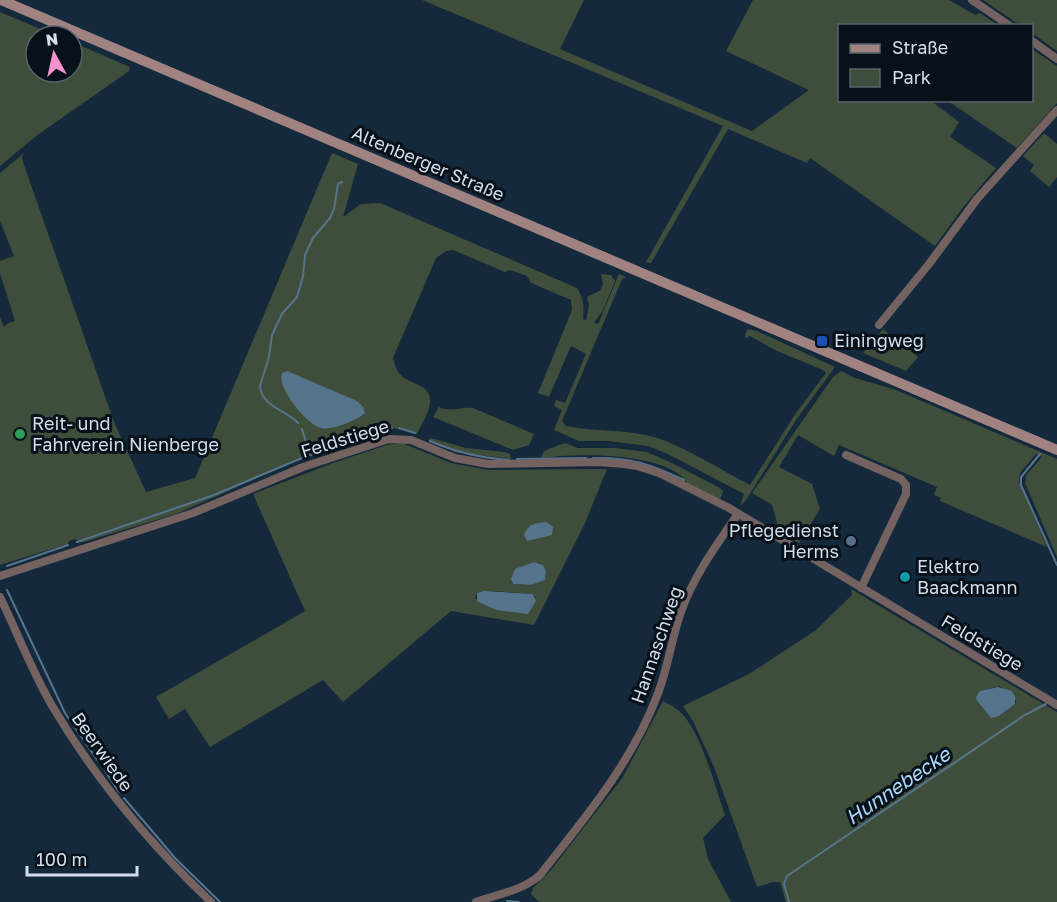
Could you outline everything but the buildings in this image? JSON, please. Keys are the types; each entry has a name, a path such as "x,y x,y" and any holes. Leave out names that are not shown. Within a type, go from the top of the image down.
{"main road":[{"name":"Altenberger Straße","path":"1,0 1057,450"}],"street":[{"path":"972,0 1007,24"},
{"path":"1033,42 1057,59"},
{"path":"879,325 978,199 1057,110"},
{"name":"Feldstiege","path":"0,576 193,513 303,467 380,441 397,438 411,440 455,458 488,464 597,462 637,466 659,473 738,514 1057,705"},
{"path":"846,455 901,479 906,485 906,494 861,588"},
{"name":"Hannaschweg","path":"476,902 520,888 540,876 617,774 630,753 658,695 674,633 689,593 738,514"},
{"name":"Beerwiede","path":"0,597 54,708 94,770 164,856 211,902"}],"green space":[{"path":"422,0 584,0 560,49 752,131 809,90 726,51 753,0 949,0 975,15 980,13 996,24 838,24 838,102 932,102 959,122 950,137 996,168 935,246 810,158 807,163 728,129 651,263 646,262 723,126"},
{"path":"983,0 1057,0 1057,51 1033,34 1033,24 1019,24"},
{"path":"0,12 28,24 24,24 24,84 84,84 84,47 130,67 129,71 36,136 0,166"},
{"path":"1033,50 1057,66 1057,103 1017,148 949,102 1033,102"},
{"path":"1044,133 1057,144 1057,177 1049,187 1030,171 1034,165 1023,156"},
{"path":"24,153 23,162 114,422 146,492 195,478 332,153 358,164 343,217 361,204 380,203 577,288 583,303 583,319 586,320 589,305 587,297 601,290 603,284 601,274 611,275 615,281 603,310 594,323 598,324 619,274 626,277 622,279 562,421 566,426 654,437 690,452 750,485 796,413 826,373 750,336 745,338 747,329 757,331 835,367 796,420 740,506 744,494 668,454 648,446 608,441 579,441 554,430 562,410 554,406 556,400 565,403 586,354 571,346 549,397 538,393 572,310 571,300 531,283 527,276 510,270 505,272 453,250 446,251 436,258 393,358 399,373 424,388 430,397 428,411 417,434 392,428 302,458 176,514 84,542 75,539 69,541 68,544 0,565 0,317 4,327 15,321 0,273 0,261 14,256 0,221 0,173"},
{"path":"883,329 918,357 906,371 863,353"},
{"path":"841,371 855,378 896,390 1057,459 1057,557 1025,483 1026,475 1042,457 1036,454 1020,473 1019,481 1047,547 940,501 941,498 934,495 937,487 839,445 834,456 798,435 779,467 812,484 820,509 799,543 779,530 772,505 752,493 833,377"},
{"path":"439,407 473,408 534,434 529,445 513,450 433,417"},
{"path":"431,438 466,448 505,452 510,454 511,459 455,452 428,440"},
{"path":"402,443 451,463 488,470 607,469 585,523 534,625 451,611 343,702 323,680 210,747 185,709 169,719 156,697 305,611 253,494 390,444","holes":["540,563 546,571 545,580 531,585 513,584 511,579 513,577","494,591 533,594 536,598 496,610 475,598 477,593"]},
{"path":"565,443 578,448 615,448 647,452 720,488 723,491 720,500 688,484 677,473 661,465 642,460 597,455 541,458 544,451"},
{"path":"851,589 1057,712 1057,902 786,902 780,882 757,887 714,767 693,721 683,706 749,674 816,630 852,595","holes":["1000,686 1016,701 999,716 989,716 977,701 980,691"]},
{"path":"663,701 687,719 712,775 725,815 703,838 708,859 731,902 539,902 531,894 533,888 551,870 623,777"}],"water":[{"path":"287,371 357,401 365,413 344,424 325,429 315,425 301,413 288,396 281,379 282,373"},
{"path":"546,522 553,527 552,535 527,541 524,535 530,526"},
{"path":"534,562 543,565 546,571 545,580 531,585 513,584 511,579 515,569"},
{"path":"484,591 533,594 536,601 528,614 496,610 477,601 477,593"},
{"path":"998,687 1012,691 1015,704 999,716 991,718 976,697 980,691"}],"waterway":[{"path":"298,423 269,403 261,393 260,386 269,357 272,335 282,314 297,297 303,276 305,255 313,238 330,218 334,209 338,184 342,182"},
{"path":"77,542 214,495 302,458 392,428"},
{"path":"399,428 415,433"},
{"path":"302,429 307,455"},
{"path":"430,441 468,454 509,460"},
{"name":"Hunnebecke","path":"1040,454 1021,477 1021,485 1057,565"},
{"path":"517,459 586,458"},
{"path":"593,458 640,463 684,480"},
{"path":"7,566 68,545"},
{"path":"7,590 65,713 98,761"},
{"name":"Hunnebecke","path":"789,902 784,884 787,876 1025,715 1046,704"},
{"path":"105,771 119,792"},
{"path":"124,798 175,858 220,902"},
{"path":"507,901 519,902"}],"place":[{"name":"Einingweg","path":"822,341"},
{"name":"Reit- und Fahrverein Nienberge","path":"20,434"},
{"name":"Pflegedienst Herms","path":"851,541"},
{"name":"Elektro Baackmann","path":"905,577"}]}
